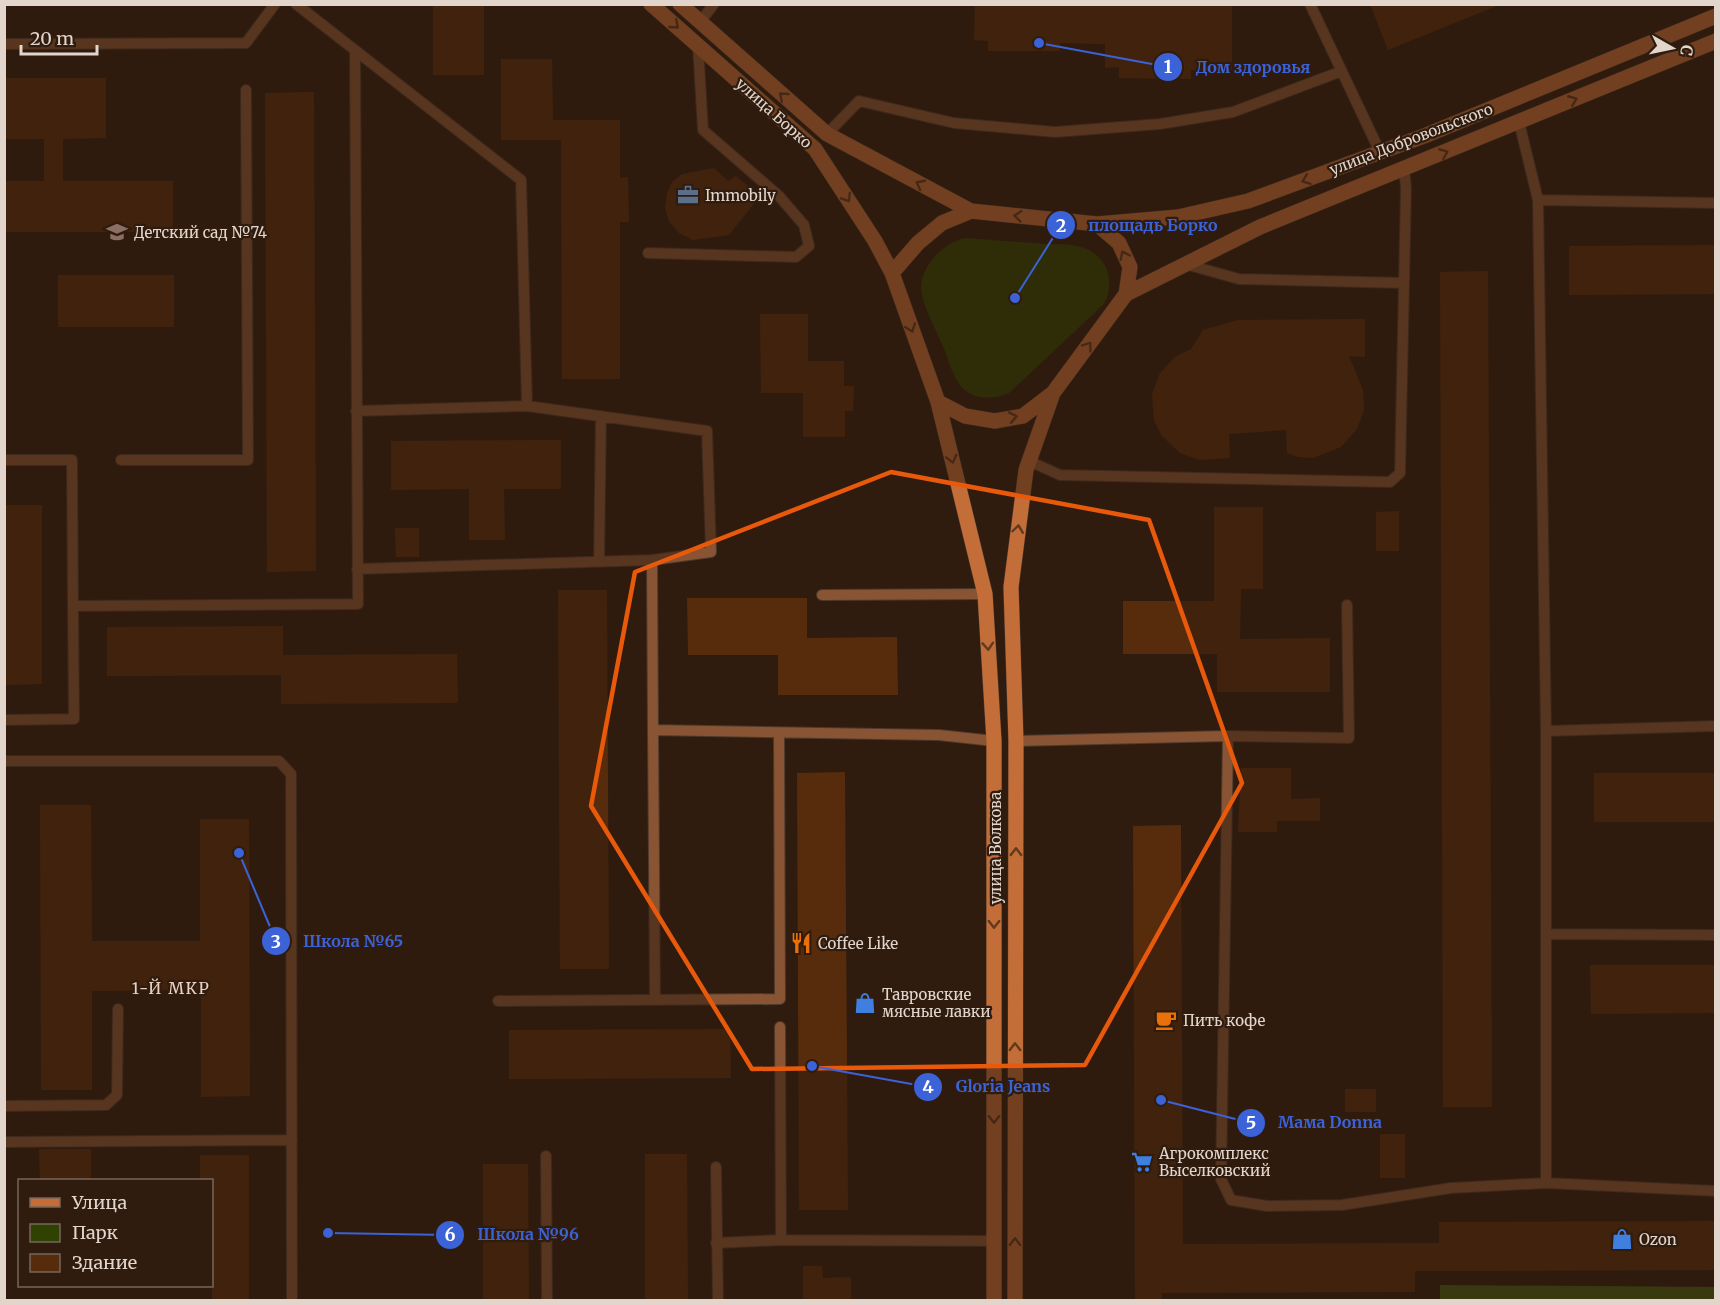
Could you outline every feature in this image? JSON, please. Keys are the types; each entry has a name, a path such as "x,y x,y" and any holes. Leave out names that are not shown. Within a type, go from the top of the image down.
{"main road":[{"name":"улица Борко","path":"651,4 815,149 875,241 892,273 938,402"},
{"name":"улица Борко","path":"680,4 827,134 971,211"},
{"name":"улица Добровольского","path":"971,211 1097,224 1178,217 1248,201 1380,152 1716,16"},
{"name":"улица Добровольского","path":"1126,294 1260,226 1716,41"},
{"path":"892,273 918,243 942,223 971,211"},
{"path":"938,402 965,416 995,421 1023,416 1053,393 1126,294 1130,267 1119,243 1097,224"},
{"name":"улица Волкова","path":"1015,1300 1016,741 1011,587 1029,461 1053,393"},
{"name":"улица Волкова","path":"938,402 985,594 994,741 994,1300"}],"lane":[{"path":"6,44 246,43 275,4"},
{"path":"296,4 521,180 527,406"},
{"path":"700,22 714,4"},
{"path":"1310,4 1380,152"},
{"path":"648,253 796,257 809,246 804,225 778,196 703,130 698,46"},
{"path":"74,606 358,604 356,51"},
{"path":"827,134 859,101 954,123 1055,132 1160,124 1233,112 1342,71"},
{"path":"121,460 248,460 246,90"},
{"path":"1519,122 1538,200 1546,730 1546,1183"},
{"path":"1029,461 1060,475 1390,482 1400,473 1404,168"},
{"path":"1538,200 1716,203"},
{"path":"1185,264 1239,279 1404,283"},
{"path":"356,411 527,406 707,430 711,552 652,560 357,569"},
{"path":"599,562 601,416"},
{"path":"4,460 72,460 74,606 74,718 4,720"},
{"path":"652,560 655,999"},
{"path":"822,595 985,594"},
{"path":"1016,741 1228,736 1349,738 1347,606"},
{"path":"1546,730 1716,726"},
{"path":"653,730 939,735 994,741"},
{"path":"498,1001 780,999 779,734"},
{"path":"1228,736 1221,1179 1231,1200 1267,1206 1342,1205 1451,1188 1546,1183 1716,1191"},
{"path":"4,761 279,761 291,774 292,1300"},
{"path":"1546,934 1716,935"},
{"path":"4,1106 106,1105 112,1100 117,1095 118,1009"},
{"path":"780,1027 781,1240"},
{"path":"4,1142 292,1140"},
{"path":"546,1156 547,1300"},
{"path":"716,1167 718,1299"},
{"path":"716,1243 781,1240 994,1241"}],"highlighted area":[{"path":"891,472 1149,520 1242,783 1085,1065 752,1069 591,806 635,572"}],"green space":[{"path":"965,238 1078,246 1087,249 1102,260 1109,276 1108,295 1104,304 1009,393 987,398 971,394 958,382 922,295 923,276 933,259 948,246"},
{"path":"1440,1285 1715,1287 1715,1300 1440,1300"}],"building":[{"path":"433,4 484,4 484,75 433,75"},
{"path":"975,4 1232,4 1232,70 1191,70 1191,79 1119,78 1119,67 1105,68 1105,44 1060,43 1060,51 988,51 988,41 974,40"},
{"path":"1370,4 1499,4 1499,5 1388,50"},
{"path":"501,59 552,59 553,120 620,120 620,178 628,177 629,222 620,222 620,379 562,379 561,140 501,140"},
{"path":"4,78 106,78 106,138 63,139 63,181 173,181 173,232 4,232 4,181 44,181 44,139 4,139"},
{"path":"314,92 316,571 267,572 265,93"},
{"path":"714,168 728,181 736,176 760,196 729,235 693,240 679,233 669,221 665,208 667,193 672,182 682,174"},
{"path":"1716,245 1716,294 1569,295 1569,246"},
{"path":"1488,271 1492,1107 1443,1107 1440,272"},
{"path":"58,275 174,275 174,327 58,327"},
{"path":"760,314 808,314 808,361 844,361 844,386 854,386 853,411 845,411 845,437 803,437 803,393 761,393"},
{"path":"1365,319 1365,357 1349,356 1363,390 1364,410 1357,429 1341,447 1313,458 1298,457 1287,453 1286,430 1229,434 1230,458 1199,460 1180,453 1162,436 1154,421 1152,394 1160,373 1175,357 1191,349 1203,330 1238,320"},
{"path":"561,440 561,489 504,489 505,540 469,540 469,489 391,490 391,441"},
{"path":"4,505 42,505 42,684 4,685"},
{"path":"1214,507 1263,507 1263,589 1241,589 1240,639 1330,638 1330,692 1217,692 1217,654 1123,654 1123,601 1214,601"},
{"path":"1399,511 1399,551 1376,551 1376,512"},
{"path":"395,528 419,528 419,557 396,557"},
{"path":"558,590 607,590 609,969 560,969"},
{"path":"687,598 807,598 807,638 897,637 898,695 778,695 778,655 688,655"},
{"path":"283,626 283,655 457,654 458,703 281,704 281,675 107,676 107,627"},
{"path":"1241,768 1291,768 1291,799 1320,798 1320,821 1277,821 1277,832 1238,832"},
{"path":"845,772 848,1210 799,1210 797,773"},
{"path":"1594,773 1716,773 1716,822 1594,822"},
{"path":"40,805 91,805 92,941 200,941 200,819 249,819 250,1096 201,1097 201,990 92,991 92,1090 41,1090"},
{"path":"1181,825 1183,1244 1439,1243 1439,1222 1716,1221 1716,1270 1415,1271 1415,1292 1162,1293 1162,1300 1135,1300 1133,826"},
{"path":"1590,965 1716,965 1716,1013 1591,1014"},
{"path":"730,1029 731,1078 509,1079 509,1030"},
{"path":"1345,1089 1376,1089 1376,1112 1345,1112"},
{"path":"1380,1134 1405,1134 1405,1178 1380,1178"},
{"path":"39,1149 91,1149 91,1179 40,1179"},
{"path":"645,1154 687,1154 688,1300 645,1300"},
{"path":"200,1155 249,1155 249,1300 212,1300 213,1179 200,1179"},
{"path":"483,1164 528,1164 529,1300 483,1300"},
{"path":"803,1266 822,1266 823,1278 851,1277 851,1300 803,1300"}],"place":[{"name":"Дом здоровья","path":"1039,43"},
{"name":"Immobily","path":"688,195"},
{"name":"Детский сад №74","path":"117,232"},
{"name":"площадь Борко","path":"1015,298"},
{"name":"Школа №65","path":"239,853"},
{"name":"Coffee Like","path":"801,943"},
{"name":"Тавровские мясные лавки","path":"865,1003"},
{"name":"Пить кофе","path":"1166,1020"},
{"name":"Gloria Jeans","path":"812,1066"},
{"name":"Мама Donna","path":"1161,1100"},
{"name":"Агрокомплекс Выселковский","path":"1142,1162"},
{"name":"Школа №96","path":"328,1233"},
{"name":"Ozon","path":"1622,1239"}],"district":[{"name":"1-Й МКР","path":"171,988"}]}
